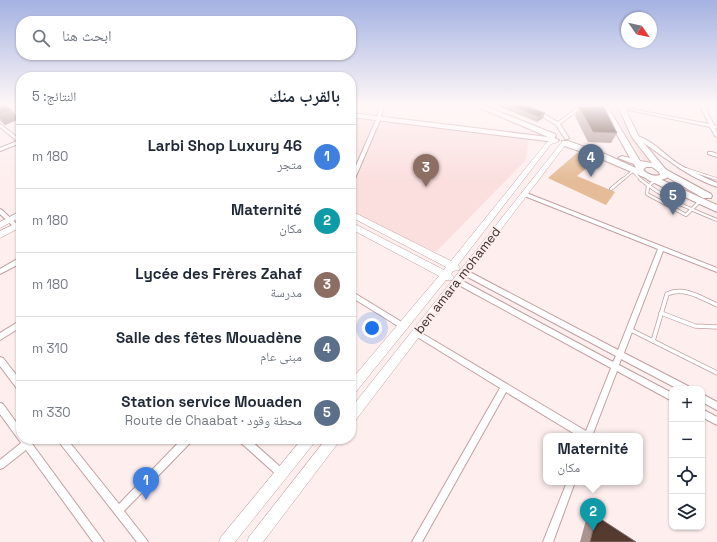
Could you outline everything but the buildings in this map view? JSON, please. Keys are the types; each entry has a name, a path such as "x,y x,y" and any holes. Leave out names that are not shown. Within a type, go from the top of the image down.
{"highway":[{"path":"662,170 717,201"},
{"path":"643,172 717,209"}],"main road":[{"path":"484,129 560,139"},
{"path":"536,129 643,172 663,178 665,175 662,170 636,137 632,129"},
{"path":"539,129 560,139 620,158 643,172"},
{"path":"618,129 643,172"},
{"path":"620,158 626,155 628,148"},
{"path":"643,172 652,166 662,170"}],"street":[{"path":"5,129 16,137"},
{"path":"356,171 373,129"},
{"path":"559,129 560,139"},
{"path":"636,137 648,141 682,168 717,185"},
{"name":"ben amara mohamed","path":"356,411 524,194 560,139"},
{"name":"ben amara mohamed","path":"356,383 452,266 549,143 560,139"},
{"path":"0,150 16,143"},
{"path":"710,153 717,156"},
{"path":"524,194 717,270"},
{"path":"0,211 16,225"},
{"path":"0,225 16,217"},
{"path":"356,217 680,386"},
{"path":"0,234 16,228"},
{"path":"356,228 669,395"},
{"path":"588,433 661,248"},
{"path":"0,272 16,263"},
{"path":"356,297 403,326"},
{"path":"0,337 16,326"},
{"path":"416,333 582,433"},
{"path":"0,360 16,381"},
{"path":"417,542 505,387"},
{"path":"705,400 717,406"},
{"path":"0,407 16,429"},
{"path":"705,415 717,422"},
{"path":"0,465 23,444"},
{"path":"26,444 99,542"},
{"path":"66,444 143,542"},
{"path":"119,510 183,444"},
{"path":"249,444 282,474"},
{"path":"226,542 306,444"},
{"path":"254,542 330,444"},
{"path":"548,542 570,485"}],"lane":[{"path":"682,168 717,179"},
{"path":"611,189 643,172"},
{"path":"643,172 647,194 686,215 700,201"},
{"path":"643,172 692,209 717,220"},
{"path":"653,341 667,294 673,291 687,292 717,305"},
{"path":"661,313 692,326 706,328 717,327"},
{"path":"629,329 717,373"}],"shaded area":[{"path":"356,129 450,129 529,139 526,160 436,252 356,215"},
{"path":"623,129 629,129 654,165 645,163"},
{"path":"577,153 595,161 577,176 615,192 606,205 548,178"}],"place":[{"name":"Salle des fêtes Mouadène","path":"591,177"},
{"name":"Lycée des Frères Zahaf","path":"426,187"},
{"name":"Station service Mouaden","path":"673,215"},
{"name":"Larbi Shop Luxury 46","path":"146,500"},
{"name":"Maternité","path":"593,531"}]}
